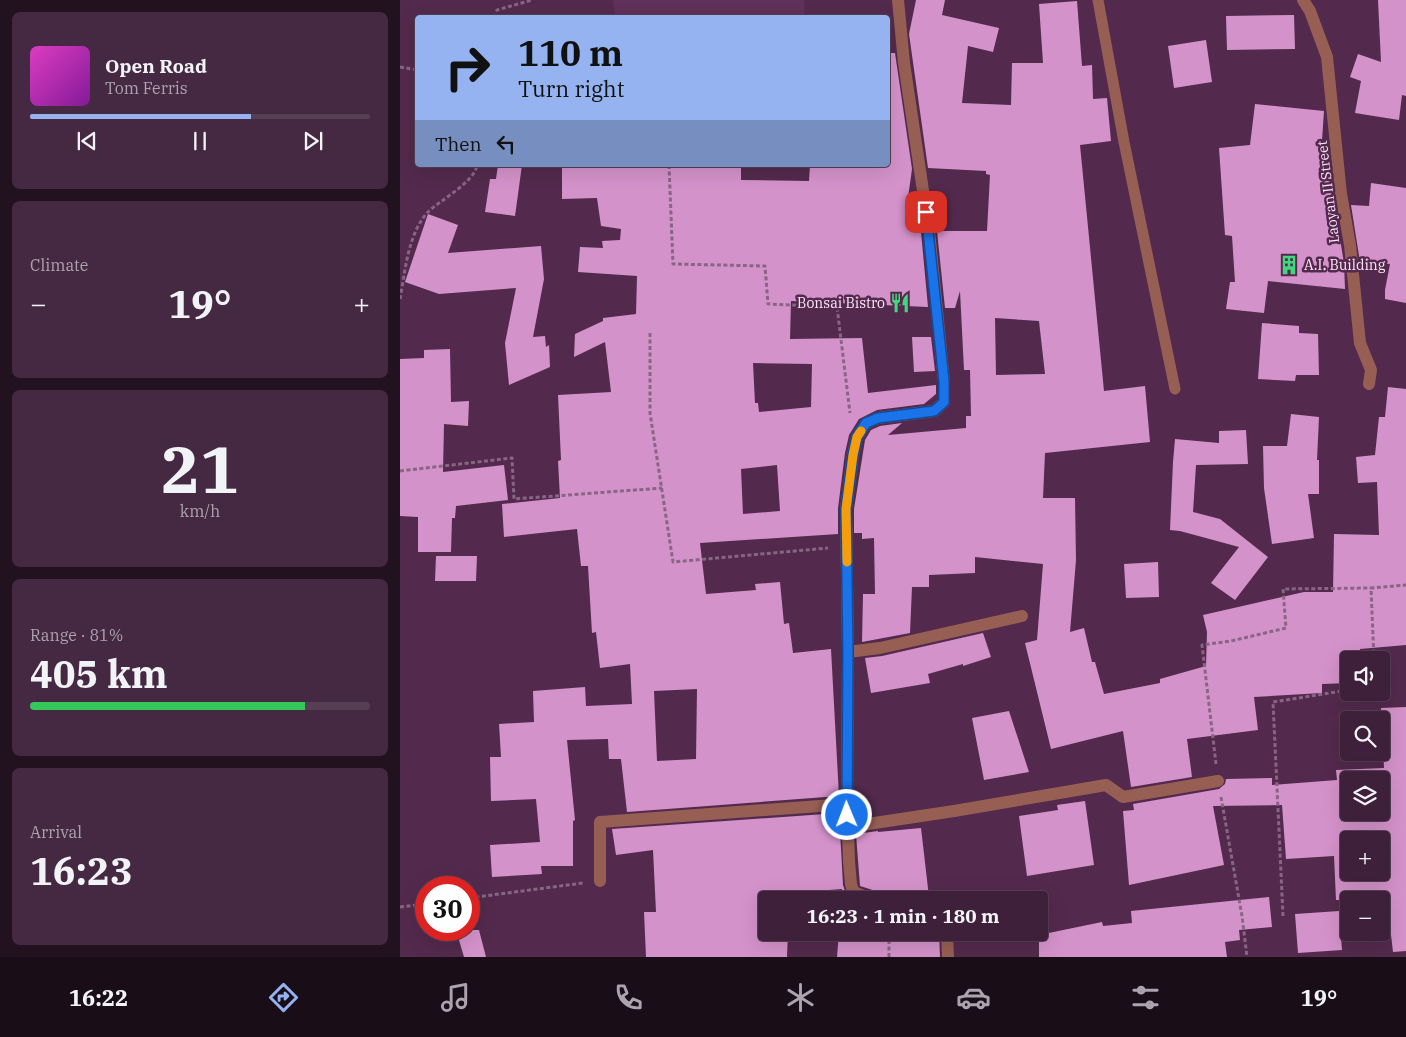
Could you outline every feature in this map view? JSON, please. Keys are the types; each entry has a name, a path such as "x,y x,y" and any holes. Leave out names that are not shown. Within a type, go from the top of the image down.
{"street":[{"path":"853,891 851,884 847,804 848,652 846,509 854,448 857,437 866,423 878,418 934,411 944,402 944,381 929,231 904,63 898,0"},
{"name":"Laoyan II Street","path":"1303,0 1310,11 1327,57 1341,194 1350,245 1360,343 1371,370 1369,384"},
{"path":"848,652 880,648 1022,616"},
{"path":"848,826 954,811 1106,785 1123,796 1218,782"},
{"path":"600,881 600,822 847,804"},
{"path":"947,941 948,957"}],"lane":[{"path":"1098,0 1124,142 1175,389"}],"path":[{"path":"496,15 497,10 532,0"},
{"path":"400,67 415,70"},
{"path":"400,299 407,256 419,226 428,212 458,190 477,167"},
{"path":"669,167 673,264 765,266 768,304 837,307 854,448"},
{"path":"650,333 650,413 673,562 846,546"},
{"path":"400,471 512,458 514,499 662,488"},
{"path":"1202,645 1231,641 1286,628 1283,589 1371,588 1406,585"},
{"path":"1371,588 1374,651"},
{"path":"1284,916 1273,702 1340,691"},
{"path":"480,897 600,881"},
{"path":"400,907 415,905"},
{"path":"889,941 889,957"}],"shaded area":[{"path":"613,0 804,0 805,15 615,15"}],"building":[{"path":"916,0 945,0 942,15 999,28 993,52 968,46 962,103 1011,105 1012,63 1043,63 1039,4 1077,1 1082,66 1092,65 1093,99 1107,98 1111,141 1080,145 1104,391 1145,386 1150,442 1045,453 1043,498 1075,498 1076,560 1070,632 1084,628 1092,662 1095,662 1104,694 1160,683 1160,679 1206,666 1207,632 1203,615 1304,592 1333,592 1334,534 1379,535 1377,482 1358,483 1356,457 1375,455 1379,417 1385,417 1388,387 1406,389 1406,645 1360,649 1360,651 1340,651 1340,683 1322,684 1322,693 1254,697 1258,730 1187,739 1192,777 1131,787 1123,731 1051,749 1025,643 1037,640 1043,564 975,557 975,573 929,575 929,587 912,587 910,633 862,642 863,594 875,594 874,538 862,539 862,533 854,533 854,509 865,440 871,430 880,426 902,423 888,435 966,428 966,416 971,416 970,370 964,370 960,291 955,308 945,308 937,231 987,231 990,175 986,174 986,171 928,168 909,34","holes":["995,318 1039,321 1045,374 996,375"]},
{"path":"1378,0 1406,0 1406,96 1402,95 1399,120 1355,113 1361,81 1350,77 1358,54 1381,62"},
{"path":"1294,15 1295,49 1227,50 1226,16"},
{"path":"1206,40 1212,82 1174,88 1168,46"},
{"path":"890,53 895,53 912,169 907,205 915,206 917,232 921,232 928,307 791,301 790,339 862,338 868,393 936,385 936,394 924,404 877,410 859,419 849,435 845,453 838,508 838,534 700,543 706,594 756,590 755,584 780,582 784,624 789,623 793,653 831,649 839,796 627,812 621,759 609,759 608,739 567,740 575,820 573,821 573,866 541,866 542,874 492,877 490,845 540,842 536,799 491,801 490,757 501,757 499,724 534,722 533,691 585,687 586,706 632,704 630,664 600,668 596,632 592,633 588,566 581,566 577,529 504,537 502,504 560,498 558,461 561,460 558,395 611,392 605,342 574,357 575,334 603,321 603,318 636,314 637,276 578,272 580,247 603,248 602,241 620,240 621,229 601,226 597,198 562,199 562,167 741,167 741,180 809,181 810,167 890,167","holes":["753,363 812,364 811,407 759,412 758,403 755,403","777,465 780,511 743,514 741,469","697,689 696,759 657,761 654,691"]},
{"path":"1255,104 1324,111 1321,155 1329,156 1333,203 1344,263 1345,289 1268,281 1264,313 1226,309 1230,282 1235,282 1232,236 1225,235 1219,148 1250,145"},
{"path":"498,167 522,167 515,216 485,212 490,179 496,179"},
{"path":"1371,183 1406,188 1406,303 1385,299 1390,264 1360,262 1351,205 1369,206"},
{"path":"428,214 458,225 448,253 541,246 544,279 533,337 545,336 546,347 549,345 550,367 509,385 505,343 516,288 439,294 405,282"},
{"path":"1262,323 1299,326 1299,333 1318,334 1319,375 1296,375 1295,381 1258,379"},
{"path":"912,337 931,337 935,371 914,372"},
{"path":"450,349 451,402 469,401 468,426 444,424 443,472 504,465 508,500 456,506 455,518 452,518 451,552 418,552 418,517 400,516 400,359 424,358 424,350"},
{"path":"1291,414 1319,417 1317,460 1319,460 1319,494 1308,494 1314,538 1272,544 1264,488 1263,446 1287,446"},
{"path":"1246,430 1248,464 1196,465 1193,512 1220,519 1268,557 1235,600 1211,583 1239,547 1170,530 1173,462 1175,439 1219,443 1219,431"},
{"path":"436,556 477,556 476,581 435,581"},
{"path":"1158,562 1159,597 1126,598 1124,564"},
{"path":"983,633 991,657 928,674 930,683 871,693 865,658 882,656"},
{"path":"1406,707 1406,951 1393,952 1390,926 1390,891 1340,891 1340,900 1336,900 1334,856 1286,859 1282,805 1213,806 1224,865 1129,885 1123,811 1134,810 1133,804 1219,789 1225,784 1226,779 1272,778 1272,785 1337,780 1336,770 1384,768 1384,761 1390,761 1390,711 1381,711 1381,708"},
{"path":"1009,711 1029,772 984,780 972,718"},
{"path":"1085,801 1094,865 1027,876 1019,816 1058,810 1057,805"},
{"path":"839,813 843,885 845,891 842,891 842,889 758,891 758,941 788,941 787,957 646,957 644,912 656,912 653,850 616,855 612,829"},
{"path":"921,828 928,891 876,891 860,886 856,834"},
{"path":"1269,897 1272,927 1239,930 1240,940 1225,942 1227,957 1039,957 1039,941 1048,941 1048,933 1102,922 1103,926 1132,923 1131,911"},
{"path":"1339,911 1342,950 1298,953 1295,914"},
{"path":"480,934 486,957 464,957 459,941 480,941"},
{"path":"838,941 939,941 940,957 837,957"}],"slow traffic":[{"path":"847,562 846,509 853,455 857,437 861,431"}],"place":[{"name":"A.I. Building","path":"1289,265"},
{"name":"Bonsai Bistro","path":"900,303"}],"route":[{"path":"847,815 848,652 846,509 857,437 866,423 878,418 934,411 944,402 944,381 926,212"}]}
